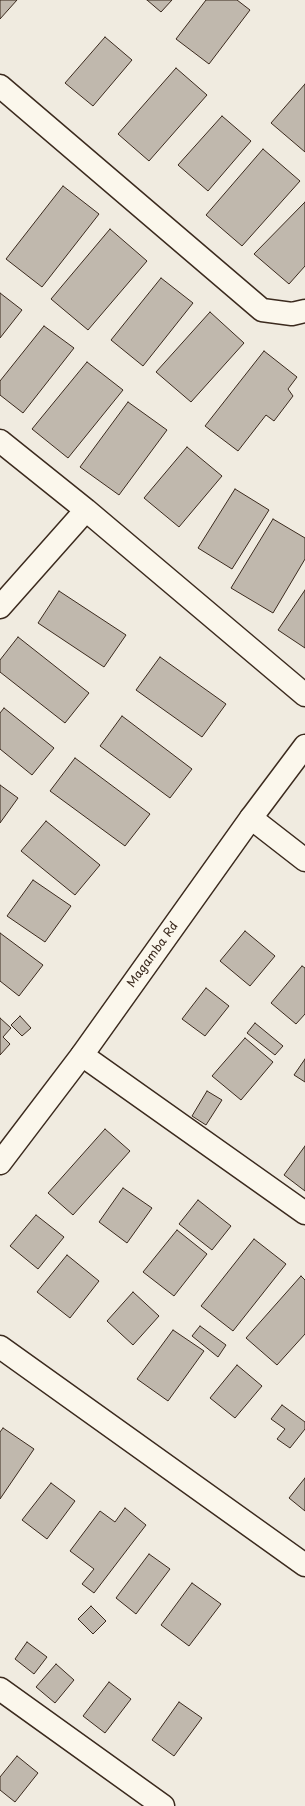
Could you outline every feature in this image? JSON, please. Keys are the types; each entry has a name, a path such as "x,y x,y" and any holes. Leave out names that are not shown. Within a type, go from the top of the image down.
{"street":[{"path":"0,86 262,310 292,314 305,311"},
{"path":"0,441 86,510 305,695"},
{"path":"0,607 86,510"},
{"name":"Magamba Rd","path":"0,1163 82,1055 251,818 305,746"},
{"path":"251,818 305,860"},
{"path":"82,1055 305,1214"},
{"path":"0,1347 305,1565"},
{"path":"0,1690 163,1806"}],"building":[{"path":"0,0 17,0 0,19"},
{"path":"147,0 172,0 161,12"},
{"path":"206,0 237,0 250,10 209,64 176,39"},
{"path":"105,37 132,60 93,106 65,83"},
{"path":"176,68 207,95 149,161 118,134"},
{"path":"305,84 305,152 271,123"},
{"path":"222,116 251,141 208,191 178,165"},
{"path":"263,149 300,181 242,246 206,215"},
{"path":"63,186 99,214 42,287 6,259"},
{"path":"305,202 305,266 289,284 254,254"},
{"path":"110,229 147,261 88,330 51,299"},
{"path":"161,278 193,303 143,366 111,340"},
{"path":"0,293 22,310 0,338"},
{"path":"210,312 244,343 191,402 156,372"},
{"path":"44,326 74,348 23,413 0,395 0,381"},
{"path":"264,351 297,377 288,389 293,396 274,421 266,415 238,451 205,426"},
{"path":"87,362 123,390 68,458 32,429"},
{"path":"128,402 167,430 119,495 80,467"},
{"path":"187,447 222,476 179,527 144,498"},
{"path":"235,489 269,510 232,569 198,548"},
{"path":"273,519 305,538 305,559 273,613 231,588"},
{"path":"305,590 305,648 278,630"},
{"path":"59,591 126,635 104,667 38,623"},
{"path":"18,637 89,693 65,723 0,672 0,660"},
{"path":"160,657 226,704 202,737 136,690"},
{"path":"4,708 54,748 32,775 0,749 0,713"},
{"path":"122,716 192,769 170,798 100,746"},
{"path":"75,758 150,814 125,846 50,791"},
{"path":"0,785 18,798 0,823"},
{"path":"46,821 100,865 75,895 21,851"},
{"path":"33,880 71,906 45,942 7,916"},
{"path":"245,931 275,956 250,986 220,961"},
{"path":"0,933 43,965 19,996 0,981"},
{"path":"302,966 305,968 305,1014 296,1024 271,1003"},
{"path":"206,988 229,1006 205,1036 182,1019"},
{"path":"20,1016 31,1028 22,1036 11,1025"},
{"path":"0,1018 11,1028 3,1037 10,1044 0,1055"},
{"path":"255,1023 283,1046 275,1055 247,1033"},
{"path":"245,1038 273,1062 241,1100 212,1076"},
{"path":"305,1059 305,1082 294,1075"},
{"path":"207,1091 222,1100 206,1125 192,1116"},
{"path":"105,1129 130,1151 73,1215 48,1193"},
{"path":"305,1146 305,1191 284,1175"},
{"path":"123,1188 152,1208 127,1243 99,1222"},
{"path":"198,1200 231,1226 212,1250 179,1224"},
{"path":"36,1215 64,1237 38,1269 10,1246"},
{"path":"177,1230 207,1254 174,1296 143,1272"},
{"path":"254,1239 286,1264 233,1331 201,1306"},
{"path":"67,1255 99,1281 70,1318 37,1292"},
{"path":"301,1276 305,1280 305,1334 277,1365 246,1338"},
{"path":"133,1292 159,1316 133,1345 107,1321"},
{"path":"200,1326 226,1345 218,1357 192,1336"},
{"path":"173,1330 204,1351 168,1401 137,1379"},
{"path":"237,1365 262,1386 235,1418 210,1398"},
{"path":"282,1405 305,1422 305,1429 290,1448 277,1439 285,1429 271,1419"},
{"path":"3,1428 34,1449 0,1499 0,1432"},
{"path":"305,1478 305,1511 289,1498"},
{"path":"51,1483 75,1501 47,1539 22,1520"},
{"path":"125,1508 146,1525 94,1593 82,1584 94,1569 70,1551 100,1511 115,1522"},
{"path":"149,1554 170,1569 136,1614 116,1598"},
{"path":"192,1583 221,1604 189,1646 161,1625"},
{"path":"91,1606 106,1621 93,1634 78,1619"},
{"path":"27,1642 47,1657 34,1674 15,1659"},
{"path":"56,1664 74,1680 55,1703 36,1687"},
{"path":"109,1682 131,1699 105,1733 83,1716"},
{"path":"179,1702 202,1718 174,1756 152,1740"},
{"path":"17,1756 38,1773 15,1802 0,1790 0,1777"}]}
